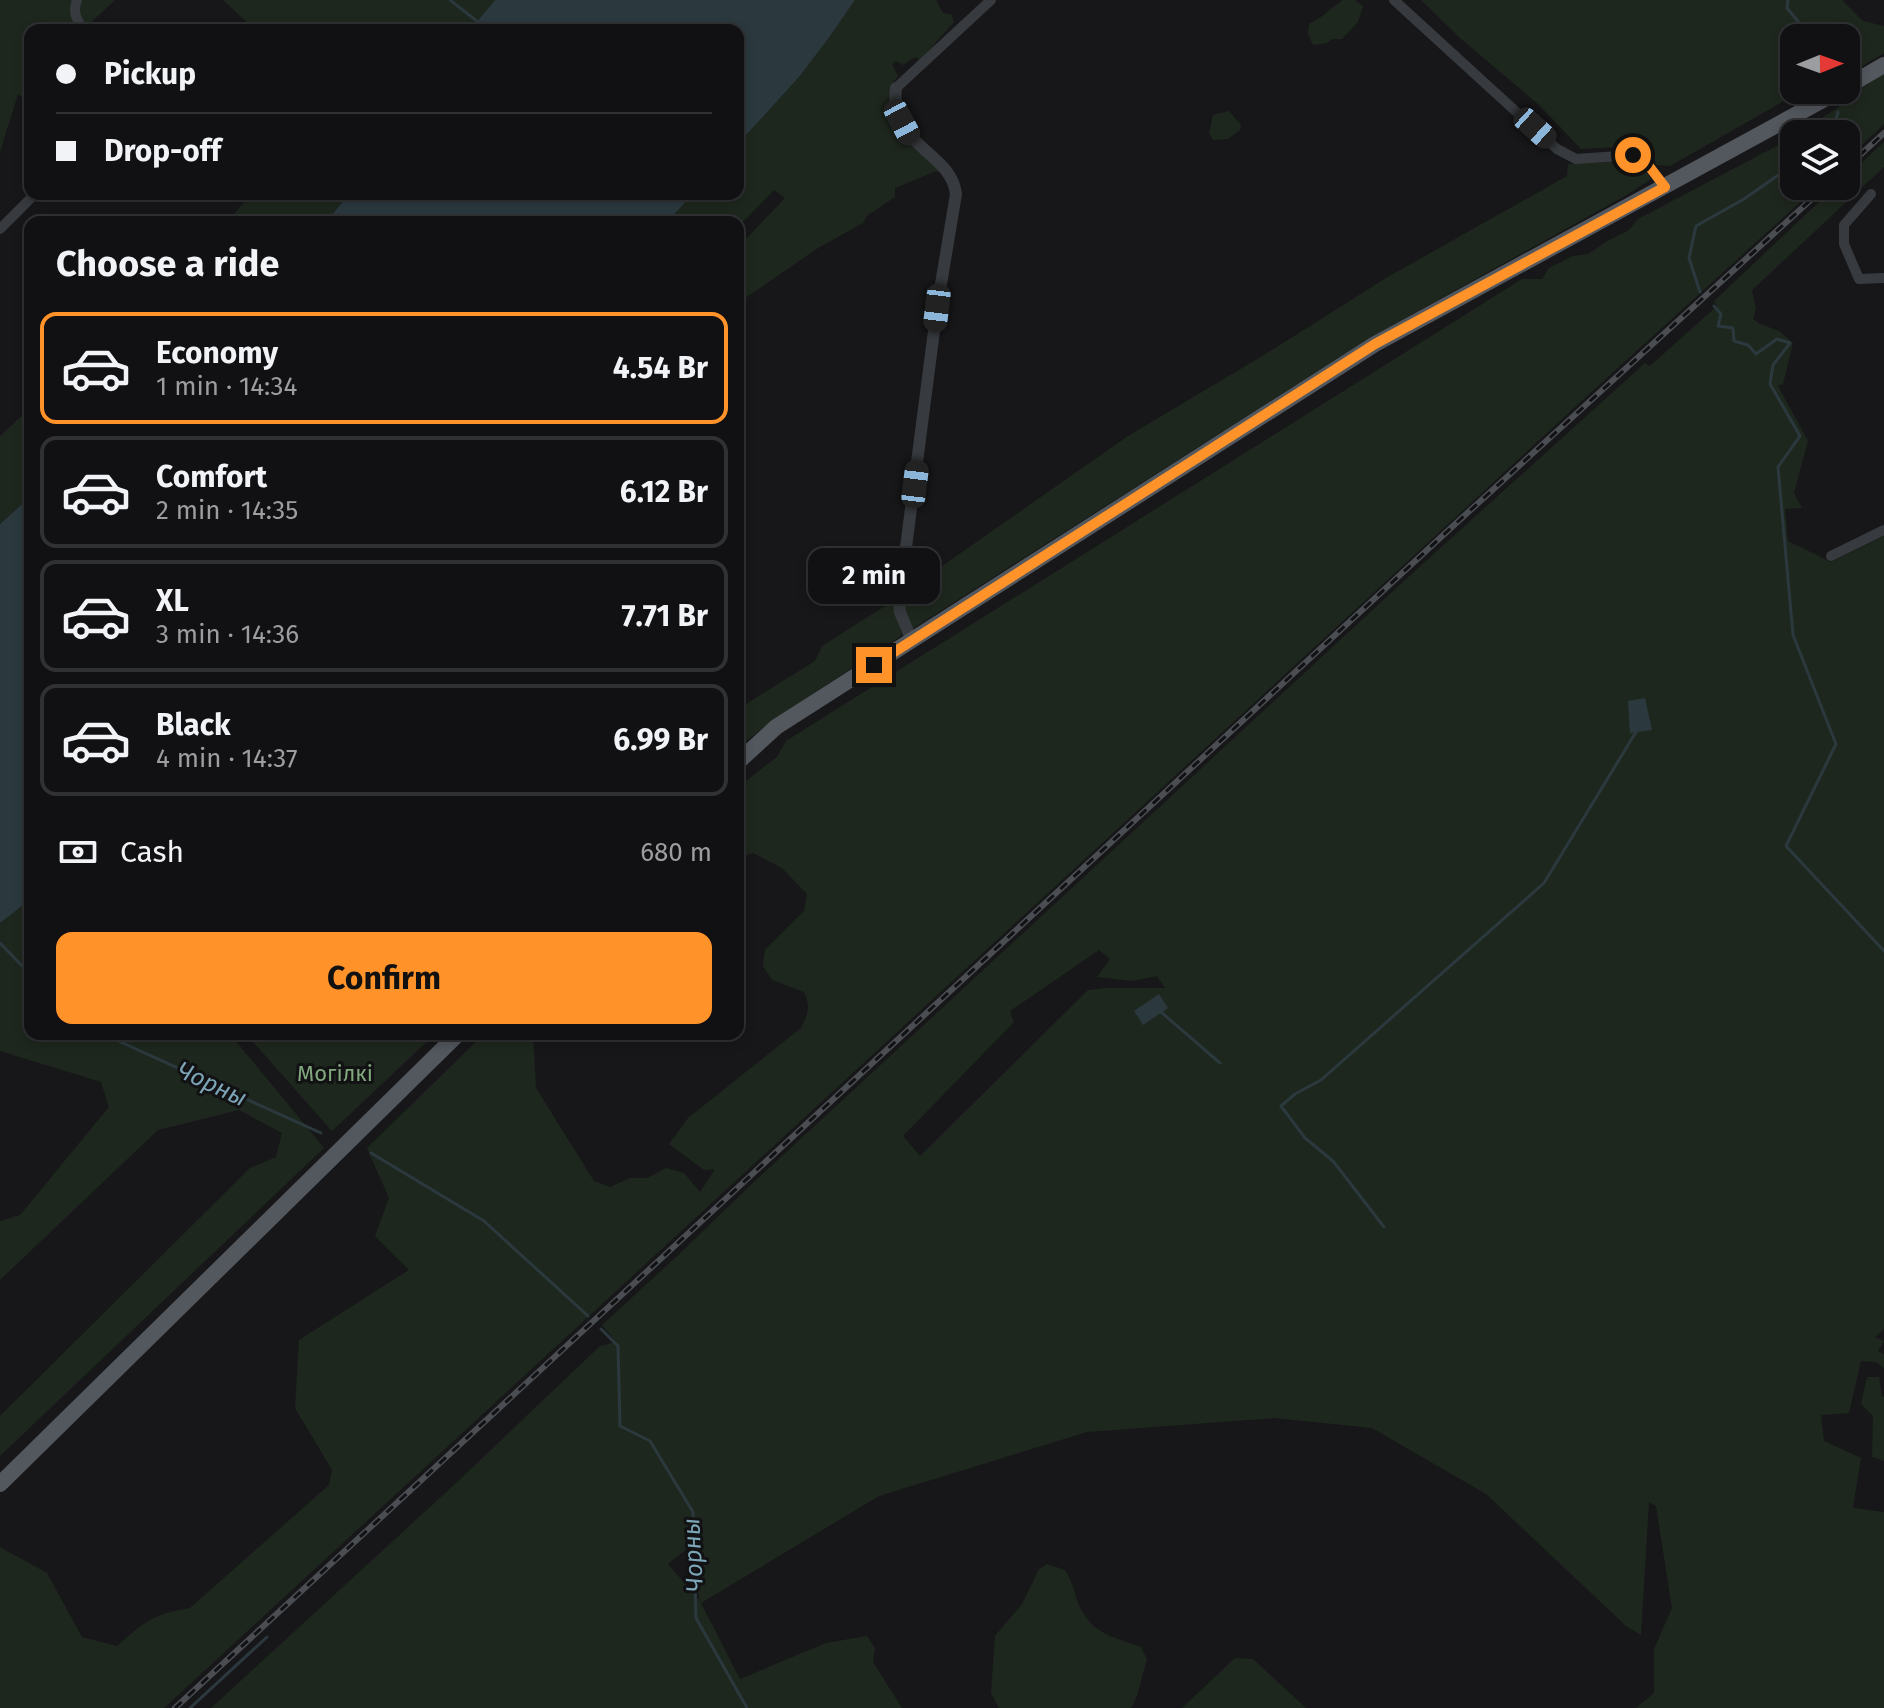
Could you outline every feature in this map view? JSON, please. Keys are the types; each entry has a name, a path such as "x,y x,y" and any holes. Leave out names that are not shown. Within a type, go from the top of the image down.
{"main road":[{"path":"1860,79 1884,65"},
{"path":"744,756 776,727 1375,344 1817,104"},
{"path":"0,1484 452,1040"}],"street":[{"path":"77,0 75,17 80,24"},
{"path":"912,641 900,612 899,601 937,308 956,194 955,185 946,169 910,138 895,101 896,88 991,0"},
{"path":"1394,0 1557,149 1576,159 1633,155 1645,161 1665,187"},
{"path":"1871,194 1844,225 1844,244 1859,279 1884,278"},
{"path":"0,229 29,200"},
{"path":"1831,556 1884,530"}],"green space":[{"path":"0,0 115,0 89,24 24,24 24,99 18,94 0,152"},
{"path":"223,0 495,0 475,24 249,24"},
{"path":"855,0 936,0 943,13 951,14 954,22 931,48 930,54 921,60 915,57 903,65 896,61 892,64 898,76 891,85 897,120 943,171 895,188 895,197 867,216 863,223 818,248 744,299 744,241 785,198 774,190 744,221 744,216 673,216 687,200 744,200 744,137 799,77"},
{"path":"1343,0 1355,0 1363,6 1358,22 1342,39 1313,45 1308,34 1309,24"},
{"path":"1421,0 1842,0 1863,21 1884,26 1884,53 1860,68 1860,24 1780,24 1780,103 1670,166 1656,165 1653,150 1638,146 1581,149 1538,104 1460,38"},
{"path":"1884,74 1884,124 1860,147 1860,120 1819,120 1839,104 1860,104 1860,88"},
{"path":"1229,111 1241,125 1240,130 1228,139 1213,140 1209,133 1213,115"},
{"path":"1884,142 1884,167 1860,189 1860,164"},
{"path":"1780,144 1780,200 1803,200 164,1708 0,1708 0,1547 47,1573 82,1637 117,1646 150,1620 190,1608 329,1485 332,1470 295,1408 299,1340 409,1270 375,1236 389,1198 367,1148 478,1040 533,1040 536,1088 594,1181 610,1187 630,1178 647,1178 666,1168 684,1173 700,1192 715,1169 704,1170 669,1144 688,1118 801,1028 808,1010 804,992 772,980 763,966 765,950 804,911 807,894 782,868 753,853 744,856 744,782 777,757 786,741 1522,279 1542,279 1549,268 1573,256 1588,254 1629,230 1638,219"},
{"path":"1630,159 1641,165 1651,179 1371,337 912,629 904,613 905,592 1128,436 1386,278 1567,176 1568,164"},
{"path":"246,200 344,200 331,216 232,216"},
{"path":"1821,200 1849,200 1752,290 1756,309 1753,319 1779,331 1793,343 1783,384 1778,386 1808,441 1794,493 1802,508 1785,509 1788,541 1831,562 1884,536 1884,1329 1875,1337 1884,1341 1878,1351 1884,1354 1884,1368 1876,1362 1861,1361 1849,1413 1821,1415 1824,1441 1861,1458 1853,1508 1884,1512 1884,1708 1636,1708 1654,1693 1654,1649 1672,1608 1656,1506 1649,1502 1641,1635 1626,1626 1486,1494 1372,1428 1274,1418 1087,1432 879,1496 701,1603 740,1679 826,1643 867,1636 875,1648 873,1662 902,1708 211,1708 600,1346 616,1342 602,1325 754,1182 1405,580 1645,363 1650,366 1717,306 1714,301","holes":["1099,950 1110,959 1097,977 1132,981 1157,976 1165,988 1088,990 920,1156 903,1136 1014,1022 1010,1011","688,1548 700,1601 668,1564"]},
{"path":"24,414 24,502 0,524 0,436"},
{"path":"888,604 895,608 902,635 770,722 744,743 744,705 815,661 822,646"},
{"path":"24,905 24,1040 235,1040 324,1148 0,1456 0,1416 250,1168 276,1157 282,1133 239,1110 158,1130 0,1280 0,1221 20,1215 109,1107 101,1082 0,1051 0,923"},
{"name":"Могілкі","path":"251,1040 429,1040 332,1131"},
{"path":"1867,1377 1879,1377 1884,1397 1884,1461 1872,1457 1873,1416 1861,1404"},
{"path":"1047,1564 1065,1570 1079,1606 1093,1625 1107,1635 1141,1647 1147,1659 1131,1708 999,1708 991,1693 995,1636 1022,1604 1039,1569"},
{"path":"1235,1658 1253,1659 1306,1708 1182,1708"}],"shaded area":[{"path":"495,0 855,0 799,77 744,137 744,24 475,24"},
{"path":"344,200 687,200 673,216 331,216"},
{"path":"24,502 24,905 0,923 0,524"},
{"path":"1645,698 1652,730 1630,733 1628,701"},
{"path":"1159,994 1168,1008 1143,1025 1134,1011"}],"waterway":[{"path":"450,0 478,22"},
{"path":"1788,0 1787,8 1800,24"},
{"path":"1836,120 1838,112"},
{"path":"1700,292 1689,258 1696,226 1744,199 1780,174"},
{"path":"1714,306 1721,314 1718,326 1733,328 1734,341 1748,345 1756,354 1777,339 1790,343 1773,365 1770,384 1800,436 1778,467 1793,635 1836,744 1786,846 1884,951"},
{"path":"1384,1227 1333,1161 1305,1138 1281,1106 1295,1094 1321,1080 1544,883 1636,732"},
{"name":"Чорны","path":"0,943 24,968"},
{"path":"1161,1012 1220,1063"},
{"name":"Чорны","path":"116,1040 321,1133"},
{"name":"Чорны","path":"371,1153 484,1221 588,1316"},
{"name":"Чорны","path":"601,1329 618,1346 620,1426 650,1441 693,1512 696,1618 747,1708"},
{"path":"190,1708 267,1637"}],"railway":[{"path":"1860,155 1884,133"},
{"path":"175,1708 1453,526 1811,200"}],"route":[{"path":"874,665 1375,344 1665,187 1645,161 1633,155"}]}
